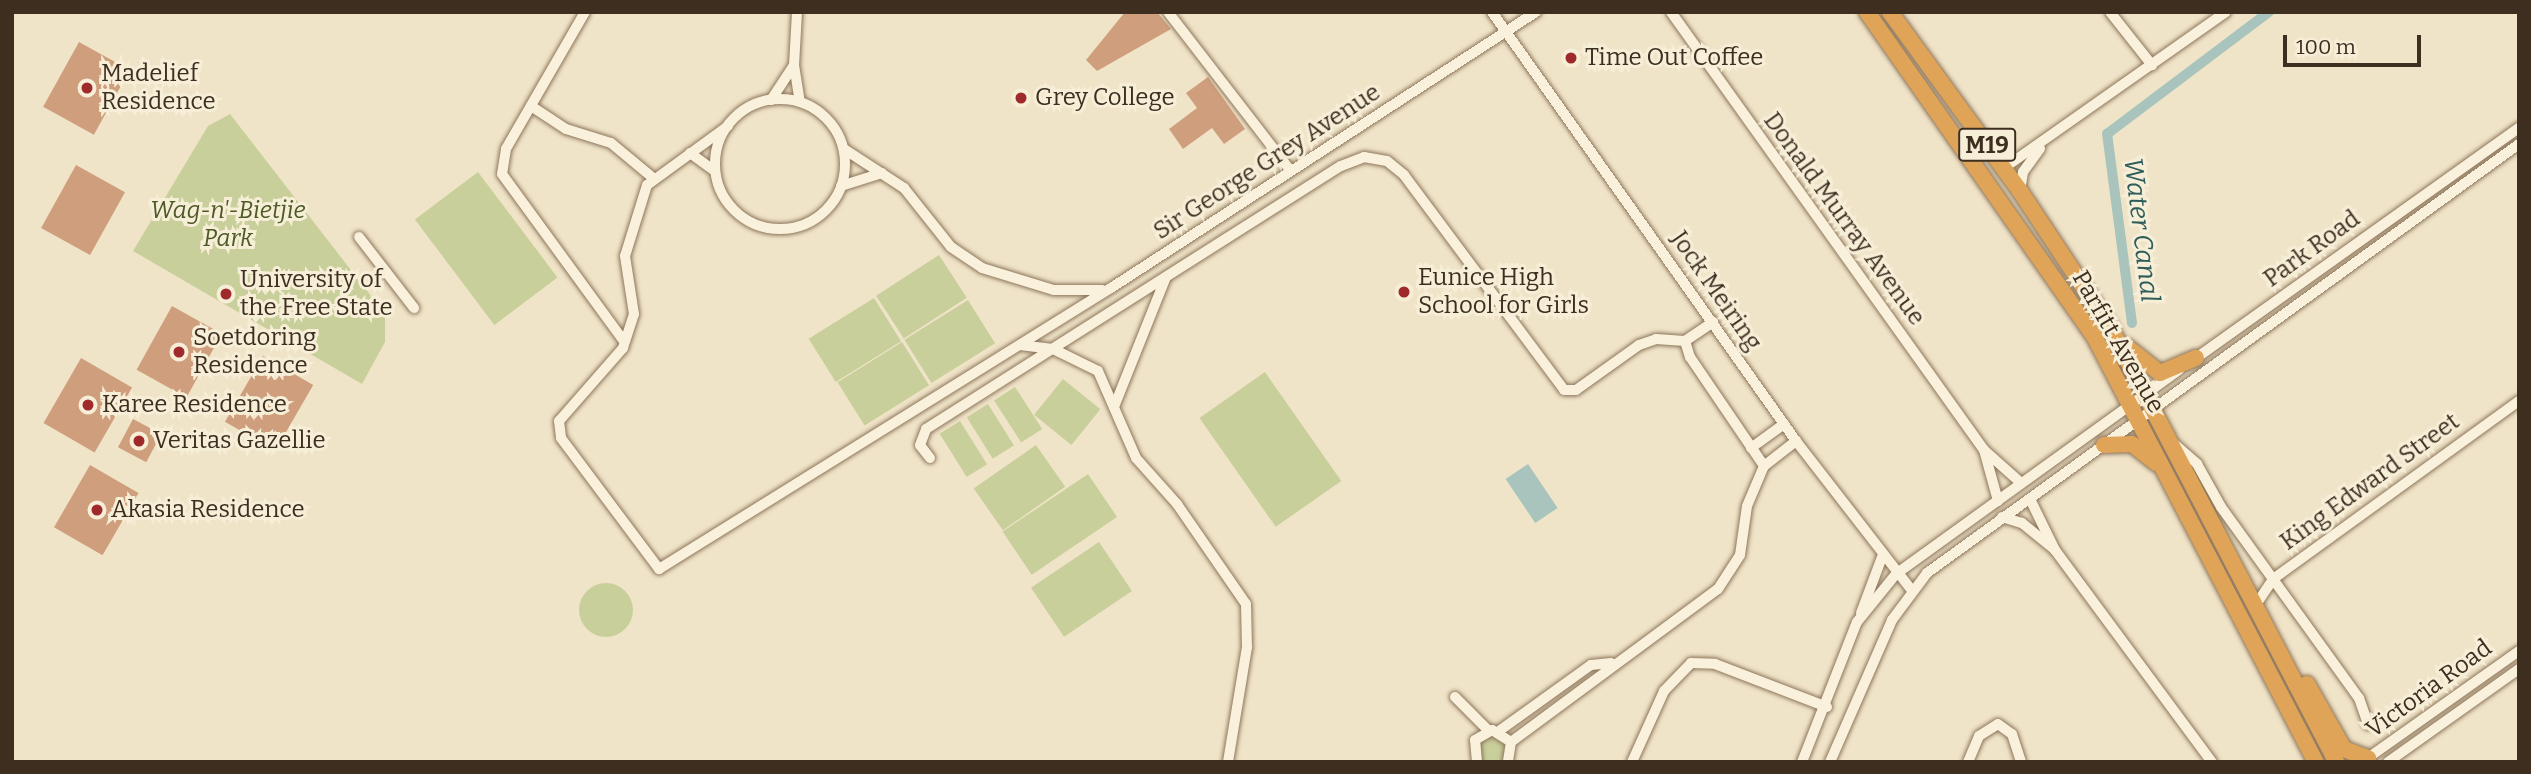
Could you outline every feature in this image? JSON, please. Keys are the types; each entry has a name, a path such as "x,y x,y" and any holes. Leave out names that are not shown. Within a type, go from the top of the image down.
{"highway":[{"name":"Parfitt Avenue","path":"1867,12 2056,278 2130,405 2316,762"},
{"name":"Parfitt Avenue","path":"1890,12 2004,168 2110,327 2336,762"},
{"path":"1938,77 1944,101 1971,140 1971,158"},
{"path":"2004,168 2005,189 2051,257 2056,278"},
{"path":"2110,327 2152,371 2168,371 2196,358"},
{"path":"2104,445 2132,444 2165,472"},
{"path":"2269,633 2290,652 2344,749 2365,760"}],"street":[{"path":"585,12 506,149 502,174 623,340"},
{"path":"797,12 794,65 800,102"},
{"path":"1167,12 1290,170"},
{"name":"Jock Meiring","path":"1492,12 1796,441 1882,557 1911,589"},
{"name":"Sir George Grey Avenue","path":"623,340 621,354 563,412 558,430 659,569 1111,288 1536,12"},
{"name":"Donald Murray Avenue","path":"1671,12 1984,450 2021,483"},
{"path":"2110,12 2152,65"},
{"path":"2004,168 2047,142 2227,12"},
{"path":"771,100 794,65"},
{"path":"623,340 634,314 625,256 653,178 728,126 747,108 771,100 800,102 828,120 844,149 904,188 951,247 982,268 1054,290 1111,288"},
{"path":"531,106 566,129 611,143 653,178"},
{"path":"728,126 718,147 716,171 732,207 766,228 792,228 817,217 841,186 844,149"},
{"name":"Park Road","path":"1857,622 1896,574 2519,128"},
{"path":"2020,191 2023,172 2047,142"},
{"name":"Park Road","path":"1911,589 2002,517 2519,144"},
{"path":"690,153 716,171"},
{"path":"930,458 920,445 926,429 1341,166 1372,158 1404,175 1564,390 1576,390 1639,345 1656,339 1685,341 1713,322"},
{"path":"841,186 882,173"},
{"path":"359,237 414,308"},
{"path":"1114,408 1166,277"},
{"path":"1685,341 1690,357 1764,466"},
{"path":"1020,345 1052,349 1098,372 1136,458 1177,504 1246,604 1247,647 1228,762"},
{"name":"King Edward Street","path":"2255,606 2273,579 2519,401"},
{"path":"1751,448 1784,424"},
{"name":"Parfitt Avenue","path":"2168,440 2197,464 2273,579 2358,698 2368,724"},
{"path":"1508,762 1511,742 1601,679 1611,663 1724,583 1740,555 1747,506 1764,466 1796,441"},
{"name":"Donald Murray Avenue","path":"1984,450 1998,501"},
{"path":"2030,499 2055,550 2212,762"},
{"path":"2002,517 2022,523 2055,550"},
{"path":"1802,762 1827,707 1882,557"},
{"path":"1830,762 1911,589"},
{"name":"Victoria Road","path":"2365,760 2519,651"},
{"path":"1464,762 1494,731 1591,665 1611,663"},
{"path":"1632,762 1664,691 1691,663 1715,664 1827,707"},
{"name":"Victoria Road","path":"2388,762 2519,669"},
{"path":"2463,690 2475,700"},
{"path":"1455,697 1468,715 1511,742"},
{"path":"1468,715 1475,751"},
{"path":"1968,762 1979,736 1998,724 2012,734 2021,762"}],"green space":[{"name":"Wag-n'-Bietjie Park","path":"230,114 385,314 385,342 362,384 133,251 208,126"},
{"path":"478,172 557,277 494,325 415,220"},
{"path":"939,255 967,298 904,339 876,296"},
{"path":"874,298 901,341 836,382 809,339"},
{"path":"968,300 995,343 931,383 904,340"},
{"path":"902,342 929,385 865,426 838,382"},
{"path":"1265,372 1341,481 1276,527 1199,418"},
{"path":"1063,379 1100,409 1071,445 1034,415"},
{"path":"1015,387 1042,429 1021,443 994,401"},
{"path":"988,404 1014,446 993,459 967,417"},
{"path":"960,421 987,464 967,477 940,434"},
{"path":"1036,445 1065,487 1003,530 974,489"},
{"path":"1088,474 1117,517 1032,575 1003,532"},
{"path":"1099,542 1132,591 1064,637 1031,588"},
{"path":"606,583 625,591 633,610 625,629 606,637 587,629 579,610 587,591"},
{"path":"1492,736 1502,740 1506,750 1502,760 1492,764 1482,760 1478,750 1482,740"}],"water":[{"path":"1528,464 1558,508 1535,523 1506,479"}],"building":[{"path":"1125,12 1157,12 1171,29 1097,71 1086,60"},
{"name":"Madelief Residence","path":"79,42 130,70 94,135 43,107"},
{"path":"1208,77 1245,129 1224,144 1212,128 1183,149 1169,129 1197,108 1186,93"},
{"path":"76,165 125,192 90,255 41,228"},
{"name":"Soetdoring Residence","path":"172,306 222,334 186,397 137,370"},
{"path":"263,356 313,385 275,451 225,422"},
{"name":"Karee Residence","path":"81,358 132,388 95,452 44,423"},
{"name":"Veritas Gazellie","path":"133,419 161,434 146,462 118,447"},
{"name":"Akasia Residence","path":"90,465 138,493 102,555 54,527"}],"waterway":[{"name":"Water Canal","path":"2132,323 2107,134 2269,12"}],"place":[{"name":"Time Out Coffee","path":"1571,58"},
{"name":"Madelief Residence","path":"87,88"},
{"name":"Grey College","path":"1021,98"},
{"name":"Eunice High School for Girls","path":"1404,292"},
{"name":"University of the Free State","path":"226,294"},
{"name":"Soetdoring Residence","path":"179,352"},
{"name":"Karee Residence","path":"88,405"},
{"name":"Veritas Gazellie","path":"139,441"},
{"name":"Akasia Residence","path":"97,510"}]}
